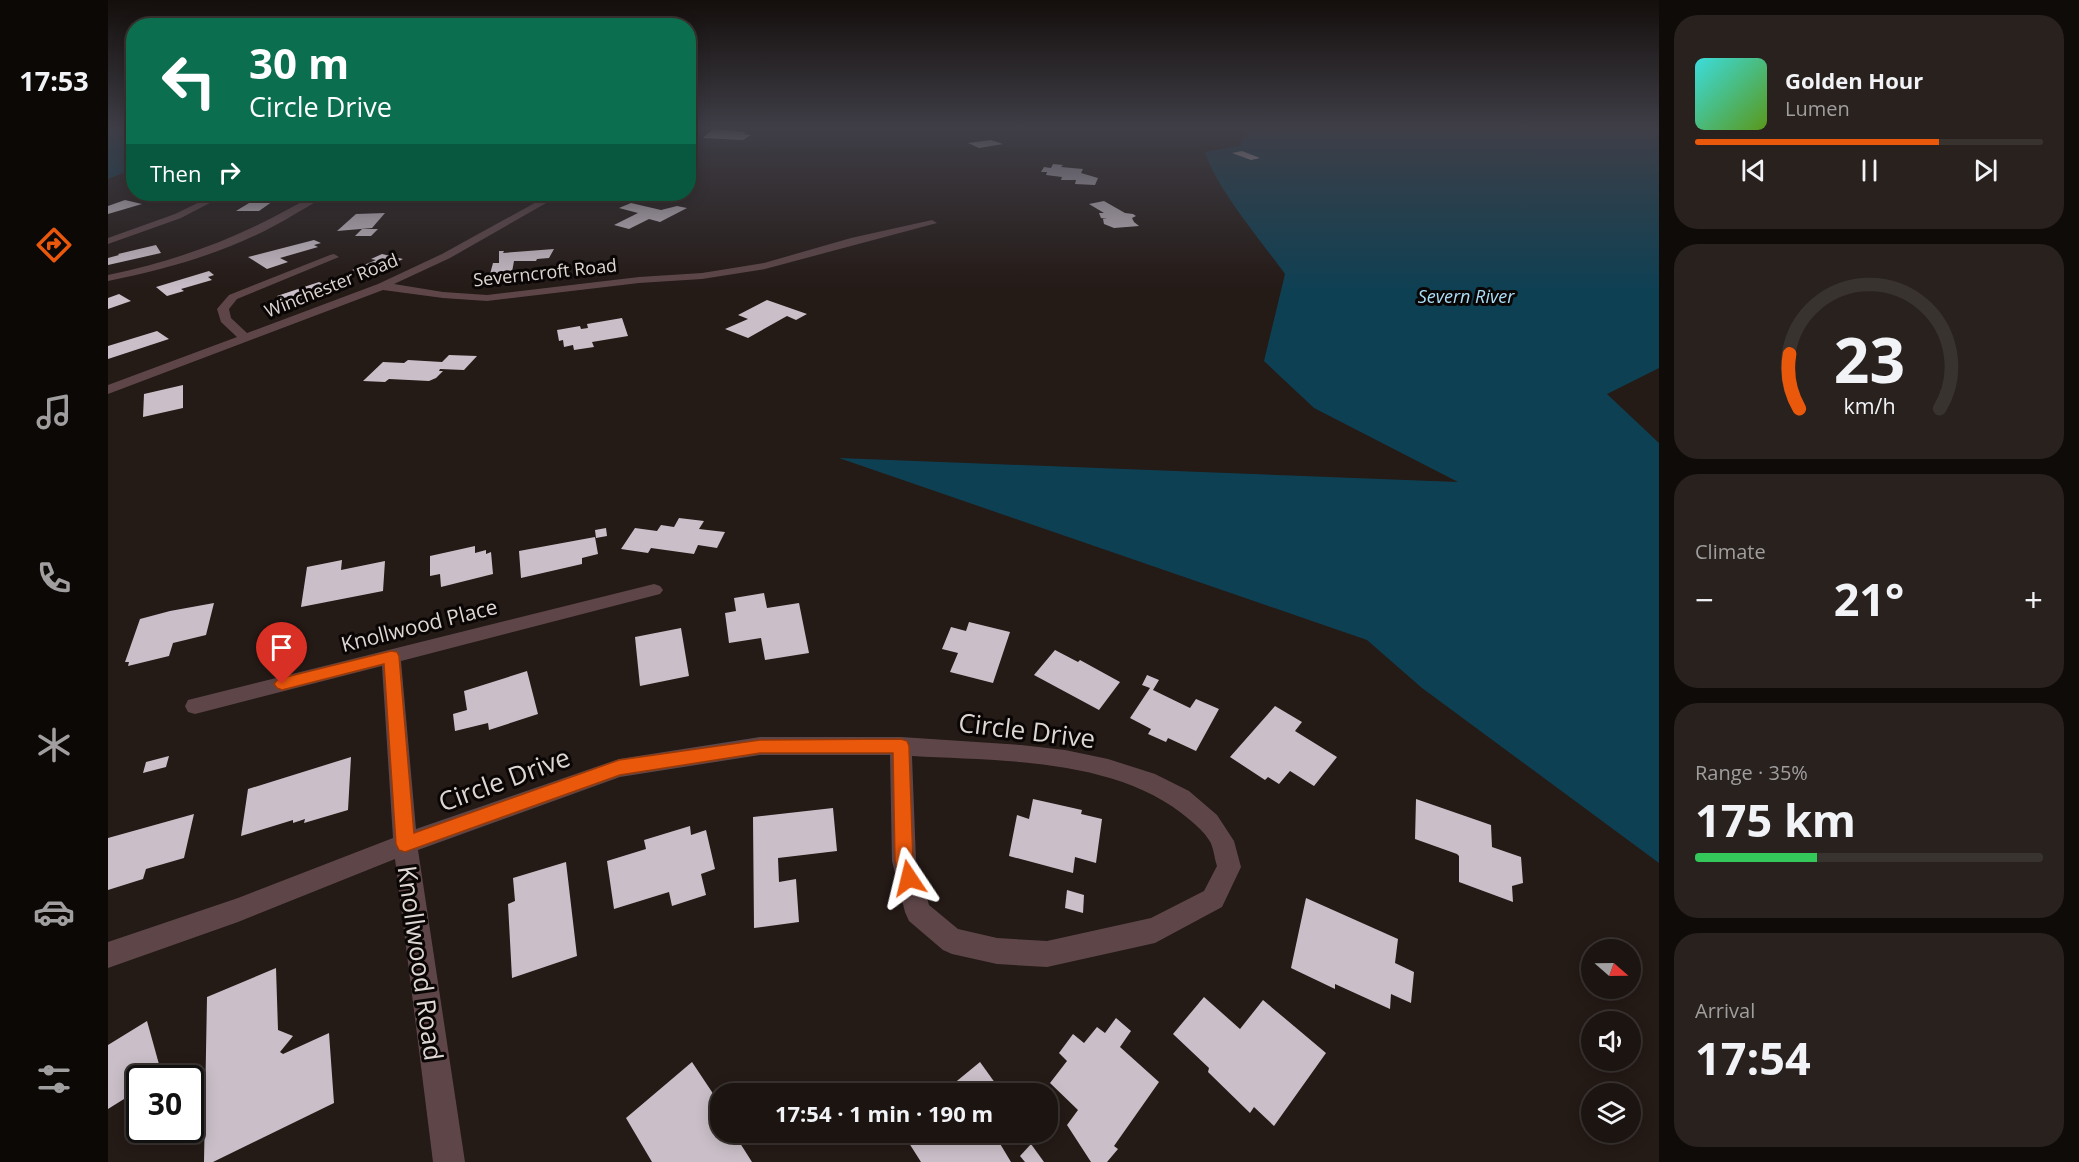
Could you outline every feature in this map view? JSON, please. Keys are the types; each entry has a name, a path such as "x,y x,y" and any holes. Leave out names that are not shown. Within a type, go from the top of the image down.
{"street":[{"path":"108,241 178,216 208,201"},
{"path":"108,278 170,263 241,238 309,201"},
{"name":"Winchester Road","path":"108,390 382,286 446,256 544,201"},
{"name":"Severncroft Road","path":"382,286 443,296 487,298 639,280 702,276 765,266 855,240 932,223"},
{"path":"245,338 225,319 223,309 233,297 334,257"},
{"name":"Knollwood Place","path":"195,706 654,590"},
{"name":"Knollwood Road","path":"391,656 405,844 449,1162"},
{"name":"Circle Drive","path":"108,955 238,910 405,844 619,768 760,746 901,746 1055,758 1108,769 1157,784 1196,808 1220,835 1229,867 1213,899 1155,930 1047,954 997,951 952,941 918,912 904,861 901,746"}],"water":[{"name":"Severn River","path":"1219,182 1659,182 1659,368 1607,394 1659,443 1659,863 1422,688 1367,640 839,458 1458,482 1314,408 1264,361 1285,274"}],"building":[{"path":"1075,182 1096,182 1095,185 1075,184"},
{"path":"125,200 142,204 108,214 108,206"},
{"path":"252,201 273,201 259,211 236,211"},
{"path":"347,201 365,201 356,203 344,202"},
{"path":"1104,201 1125,213 1136,216 1132,218 1139,226 1114,228 1104,224 1103,219 1107,219 1101,218 1099,213 1104,213 1089,204"},
{"path":"631,203 661,210 677,206 687,208 660,222 649,219 629,229 614,225 638,213 619,208"},
{"path":"385,213 372,228 337,231 356,214"},
{"path":"362,229 378,229 371,236 355,236"},
{"path":"314,240 321,243 314,245 318,247 280,258 288,262 267,269 248,257"},
{"path":"156,245 161,253 108,265 108,258"},
{"path":"554,249 549,258 536,261 514,261 512,272 490,274 493,263 499,263 499,251 504,251 503,253"},
{"path":"382,254 403,259 370,275 352,270 376,260 371,259"},
{"path":"209,271 214,275 208,277 212,280 181,289 184,291 167,296 156,287"},
{"path":"319,282 333,288 291,303 277,296"},
{"path":"119,294 131,301 108,309 108,298"},
{"path":"767,300 807,314 796,320 787,316 748,338 725,329 748,319 738,315"},
{"path":"622,318 628,336 592,342 594,347 574,350 573,345 564,347 563,340 559,341 557,330 580,326 581,329 588,328 587,324"},
{"path":"157,331 169,339 108,359 108,346"},
{"path":"449,355 477,356 464,370 440,369 439,371 443,371 429,381 389,379 385,382 363,381 383,362 404,363 408,360 442,362"},
{"path":"183,385 183,408 143,417 144,394"},
{"path":"679,518 704,521 699,529 725,532 717,548 698,545 694,554 651,548 648,553 621,549 635,528 657,531 661,525 674,527"},
{"path":"606,528 607,536 596,538 595,530"},
{"path":"595,537 598,554 582,558 582,564 521,578 519,551"},
{"path":"475,546 475,553 486,550 486,554 491,552 493,574 441,587 440,574 430,576 430,556"},
{"path":"342,560 341,570 385,561 383,591 301,607 307,567"},
{"path":"764,593 767,608 799,603 809,653 765,660 761,638 729,643 725,613 736,611 734,598"},
{"path":"214,603 206,635 173,643 169,656 128,666 129,662 125,662 140,619"},
{"path":"969,622 1010,632 993,683 950,672 958,653 942,649 951,627 966,631"},
{"path":"681,628 689,676 640,686 635,637"},
{"path":"1055,650 1078,662 1080,660 1120,682 1099,710 1034,675"},
{"path":"527,671 538,714 489,730 488,723 455,731 453,714 467,710 464,691"},
{"path":"1147,675 1159,680 1153,690 1190,708 1196,699 1219,709 1196,751 1168,738 1166,742 1148,734 1151,729 1130,718 1150,688 1142,685"},
{"path":"1275,706 1302,722 1295,731 1337,757 1314,786 1290,771 1279,784 1268,777 1265,780 1230,757"},
{"path":"169,756 166,767 143,773 146,762"},
{"path":"351,757 348,810 304,823 305,819 293,823 293,820 241,836 248,789"},
{"path":"1033,799 1082,810 1081,814 1102,819 1096,863 1075,857 1073,873 1009,856 1017,815 1029,819"},
{"path":"1416,799 1491,825 1492,847 1521,857 1523,883 1512,886 1513,902 1459,882 1459,856 1457,854 1415,839"},
{"path":"833,808 837,851 778,858 779,882 796,879 799,922 754,928 753,817"},
{"path":"194,814 184,858 146,869 143,879 108,890 108,838"},
{"path":"690,826 691,835 706,830 715,869 701,874 706,895 672,906 669,892 614,909 607,861 646,849 644,840"},
{"path":"566,862 577,956 512,978 508,904 515,901 513,878"},
{"path":"1067,890 1084,895 1083,913 1065,908"},
{"path":"1306,898 1398,939 1395,963 1414,972 1411,1003 1391,994 1390,1009 1335,984 1335,989 1291,968"},
{"path":"276,968 278,1030 293,1036 280,1052 283,1054 329,1033 334,1103 213,1162 204,1162 207,997"},
{"path":"1204,997 1240,1029 1263,1000 1326,1053 1274,1126 1254,1107 1250,1113 1208,1072 1209,1068 1173,1034"},
{"path":"1116,1018 1131,1031 1120,1047 1159,1082 1114,1146 1118,1149 1107,1162 1091,1162 1067,1125 1078,1110 1058,1091 1058,1083 1050,1083 1067,1061 1059,1053 1073,1034 1084,1043 1097,1027 1105,1033"},
{"path":"147,1021 159,1065 126,1065 126,1098 108,1109 108,1045"},
{"path":"692,1062 710,1089 710,1143 740,1143 752,1162 652,1162 626,1118"},
{"path":"980,1062 995,1083 954,1083"},
{"path":"909,1143 1000,1143 1011,1162 921,1162"},
{"path":"1031,1144 1044,1162 1025,1162 1020,1156"}],"route":[{"path":"282,684 391,656 405,844 619,768 760,746 901,746 904,861 909,878"}]}
